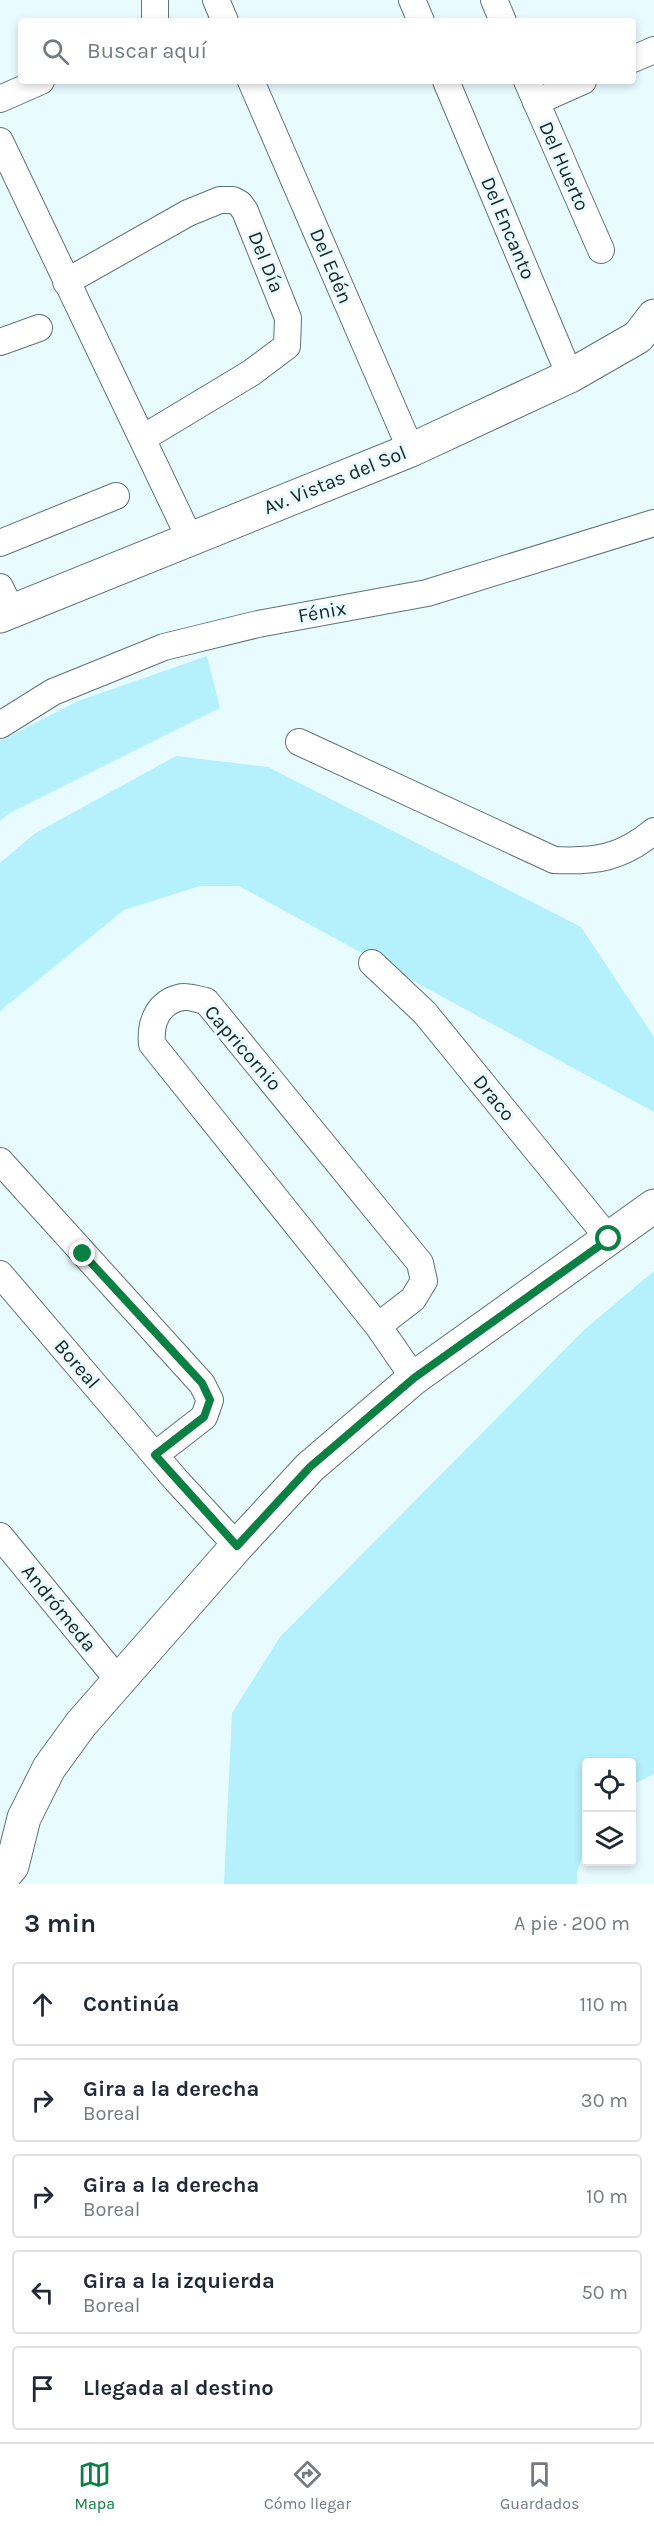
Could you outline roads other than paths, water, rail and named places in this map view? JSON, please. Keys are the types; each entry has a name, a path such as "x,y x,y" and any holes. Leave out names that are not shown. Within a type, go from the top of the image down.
{"street":[{"path":"155,0 155,18"},
{"path":"216,0 224,18"},
{"path":"412,0 420,18"},
{"path":"494,0 501,18"},
{"path":"636,58 654,50"},
{"path":"0,99 34,84"},
{"name":"Del Edén","path":"252,84 411,450"},
{"name":"Del Encanto","path":"447,84 570,376"},
{"path":"532,91 568,84"},
{"name":"Del Huerto","path":"532,91 601,250"},
{"path":"0,141 190,539"},
{"name":"Del Día","path":"66,282 188,213 220,200 233,200 245,211 288,318 287,346 251,373 143,438"},
{"name":"Av. Vistas del Sol","path":"4,604 190,539 411,450 570,376 638,337 654,316"},
{"path":"0,342 39,328"},
{"path":"0,543 116,496"},
{"name":"Fénix","path":"0,725 53,692 164,646 258,624 427,593 654,524"},
{"path":"299,742 555,860 584,862 613,856 636,846 654,831"},
{"name":"Draco","path":"372,963 425,1013 609,1239"},
{"name":"Capricornio","path":"378,1326 413,1299 424,1281 420,1263 206,1001 183,997 160,1008 150,1027 152,1044 378,1326 414,1378"},
{"path":"0,1161 202,1383 210,1400 204,1417 155,1455"},
{"path":"0,1880 12,1866 24,1818 49,1768 81,1724 237,1546 310,1467 414,1378 654,1206"},
{"name":"Boreal","path":"0,1274 155,1455 237,1546"},
{"name":"Andrómeda","path":"0,1536 119,1681"}]}
